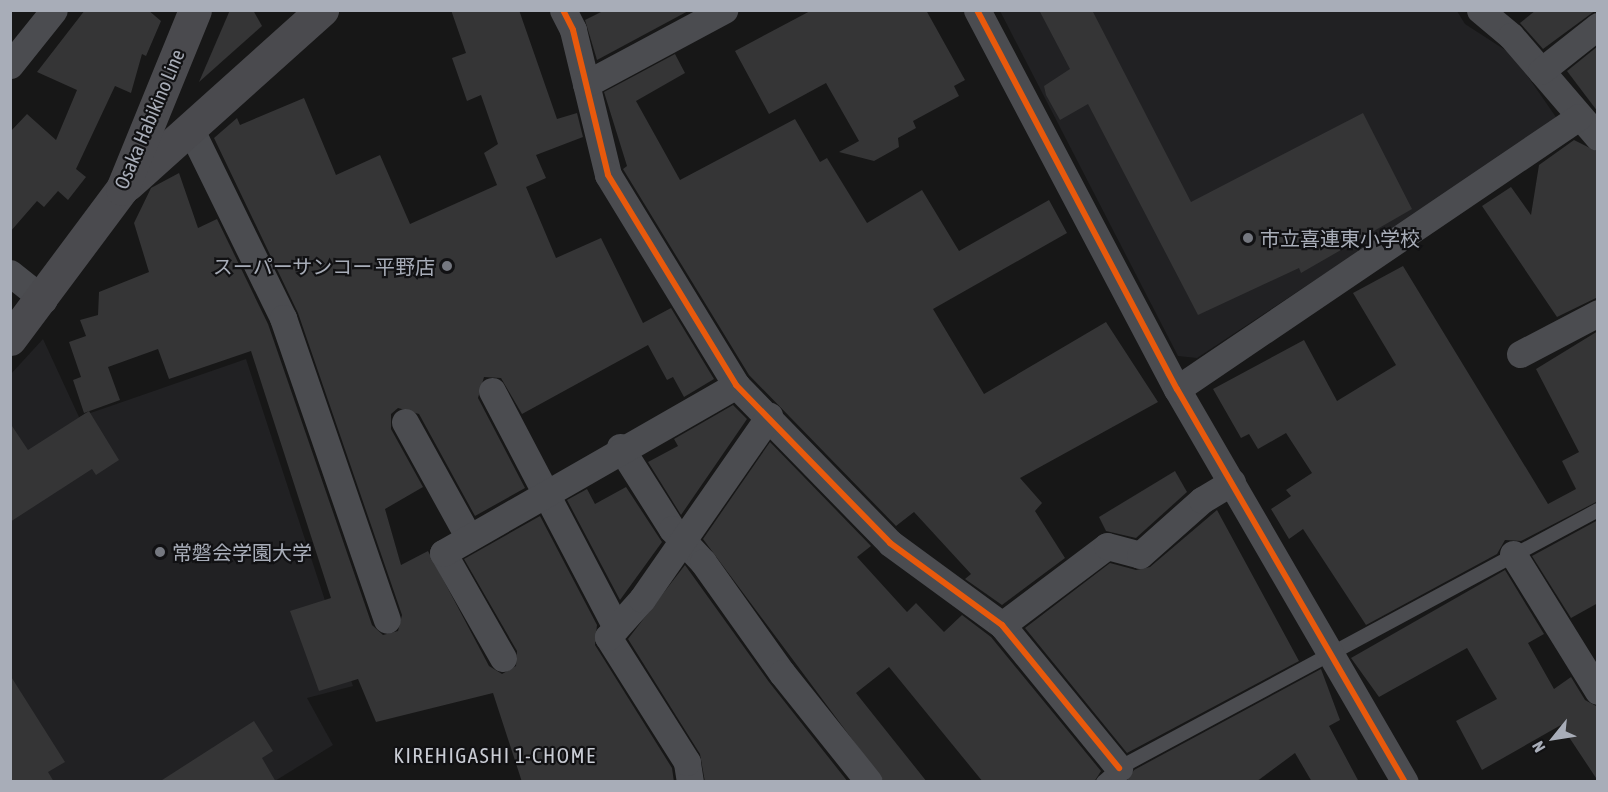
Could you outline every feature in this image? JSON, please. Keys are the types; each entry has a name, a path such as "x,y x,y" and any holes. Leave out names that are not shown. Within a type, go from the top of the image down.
{"main road":[{"name":"Osaka Habikino Line","path":"10,339 45,300 122,189 195,10"},
{"path":"122,189 322,10"}],"street":[{"path":"10,66 54,10"},
{"path":"562,10 586,84 608,175 622,205 736,386 770,416 890,543 1002,625 1111,775"},
{"path":"586,84 724,10"},
{"path":"977,10 1177,389 1334,653 1405,782"},
{"path":"1480,10 1541,71 1598,137"},
{"path":"1541,71 1598,26"},
{"path":"1177,389 1579,117"},
{"path":"190,128 283,318 387,620"},
{"path":"10,273 45,300"},
{"path":"1520,354 1598,313"},
{"path":"503,658 443,553 620,447 736,386"},
{"path":"492,391 547,491 616,627"},
{"path":"690,782 687,762 608,637 684,542 770,416"},
{"path":"405,422 469,538"},
{"path":"620,447 684,542 869,782"},
{"path":"1002,625 1107,546 1140,555 1202,500 1232,482"},
{"path":"1513,554 1598,691"}],"lane":[{"path":"1111,775 1513,554 1598,510"}],"shaded area":[{"name":"市立喜連東小学校","path":"1000,11 1457,11 1465,24 1513,55 1558,120 1197,358 1178,356"},
{"name":"常磐会学園大学","path":"43,339 79,417 246,359 353,686 307,698 333,745 275,781 11,781 10,375"}],"building":[{"path":"85,10 148,10 161,21 146,56 142,54 131,93 115,86 76,169 86,177 68,200 58,191 44,207 37,201 10,232 10,132 27,114 56,140 77,90 37,72"},
{"path":"230,10 253,10 262,26 199,82"},
{"path":"451,10 519,10 557,119 577,113 583,137 536,155 546,178 526,187 556,258 601,238 643,323 671,308 714,379 684,397 673,377 667,380 648,345 522,414 501,378 484,377 478,398 525,488 475,516 419,414 398,408 391,414 391,429 423,487 385,509 401,565 428,551 489,666 502,674 516,666 517,651 464,559 540,516 597,625 595,645 672,768 674,782 522,782 493,693 376,722 358,679 319,691 290,611 331,598 251,351 169,379 158,349 108,367 120,400 84,413 73,380 81,377 69,342 86,336 80,320 98,315 99,292 149,272 134,223 151,188 179,173 198,228 217,219 268,324 372,625 383,635 398,631 402,615 298,313 214,138 237,118 240,125 304,98 336,175 380,155 410,224 497,185 484,153 498,144 481,95 467,101 452,58 466,53"},
{"path":"605,10 690,10 597,60 585,20"},
{"path":"812,10 926,10 965,80 954,86 959,96 913,121 916,128 898,138 899,147 874,161 839,152 859,141 826,83 769,114 735,51"},
{"path":"1039,10 1092,10 1191,202 1363,113 1412,209 1301,273 1299,268 1198,315 1088,104 1060,120 1046,95 1044,86 1070,69"},
{"path":"1536,10 1596,10 1543,49 1520,23"},
{"path":"1598,46 1598,112 1567,71"},
{"path":"675,54 685,73 636,101 680,180 795,119 820,162 827,158 867,223 922,190 959,251 1049,200 1067,233 933,309 984,394 1106,322 1158,402 1020,478 1042,503 1035,511 1065,558 1002,605 965,579 971,574 914,512 896,526 749,375 623,169 627,166 604,92"},
{"path":"1574,140 1598,152 1598,297 1557,317 1482,206 1511,187 1531,215 1539,165"},
{"path":"1403,266 1548,504 1576,489 1562,461 1579,452 1536,369 1598,331 1598,501 1521,541 1505,540 1497,554 1366,625 1303,529 1289,539 1271,509 1291,496 1286,490 1312,473 1286,433 1258,449 1249,434 1241,438 1213,389 1304,340 1337,401 1396,365 1353,293"},
{"path":"733,405 747,419 681,515 648,462 678,446 674,439"},
{"path":"89,411 119,460 96,475 92,469 10,522 10,423 28,450"},
{"path":"770,442 871,546 857,557 907,612 916,603 944,632 962,615 991,637 1101,771 1094,782 983,782 889,667 856,693 927,782 884,782 703,539"},
{"path":"1175,471 1187,492 1136,538 1106,531 1099,517"},
{"path":"626,487 662,542 620,600 567,500 587,489 595,504"},
{"path":"1217,510 1299,661 1127,753 1025,628 1110,563 1136,570 1150,567"},
{"path":"1598,520 1598,603 1571,618 1532,556"},
{"path":"685,565 769,682 848,782 705,782 700,754 628,639"},
{"path":"1505,570 1544,634 1528,643 1554,689 1571,677 1585,700 1598,707 1598,781 1561,725 1482,770 1456,721 1497,699 1467,648 1379,697 1351,658"},
{"path":"1321,669 1340,720 1329,726 1359,782 1312,782 1295,753 1256,782 1126,782 1134,770"},
{"path":"10,675 65,762 48,772 54,782 10,782"},
{"path":"254,721 273,751 262,758 276,782 159,782"}],"cycle path":[{"path":"563,10 573,30 608,175 736,385 890,543 1002,625 1119,768"},
{"path":"977,10 1177,389 1405,782"}],"place":[{"name":"市立喜連東小学校","path":"1248,238"},
{"name":"スーパーサンコー 平野店","path":"447,266"},
{"name":"常磐会学園大学","path":"160,552"}],"district":[{"name":"KIREHIGASHI 1-CHOME","path":"495,755"}]}
